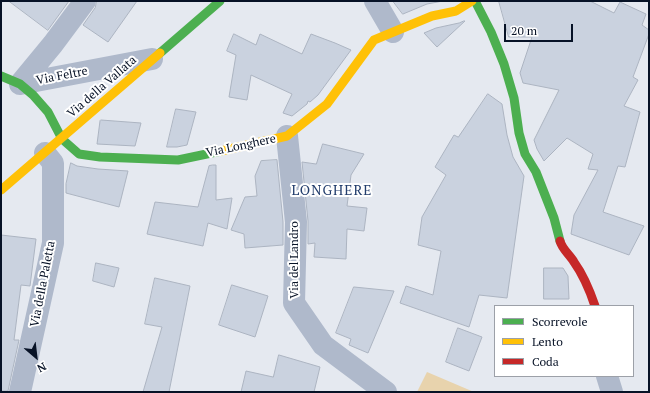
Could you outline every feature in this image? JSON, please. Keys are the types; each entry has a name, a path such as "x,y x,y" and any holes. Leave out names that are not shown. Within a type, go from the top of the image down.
{"street":[{"path":"10,80 53,44 85,1"},
{"name":"Via della Vallata","path":"1,190 62,139 220,1"},
{"path":"375,1 393,32"},
{"name":"Via Longhere","path":"62,139 79,154 100,157 178,160 287,136 327,104 374,40 432,16 456,10 474,1 491,32 504,64 514,98 519,133 525,154 536,172 554,218 561,245 575,263 588,286 595,305"},
{"name":"Via Feltre","path":"10,80 152,59"},
{"name":"Via Feltre","path":"10,80 33,95 48,112 62,139"},
{"name":"Via del Landro","path":"287,136 296,222 294,303 323,345 386,392"},
{"name":"Via della Paletta","path":"20,392 53,243 53,163 45,153"},
{"path":"607,377 612,392"}],"shaded area":[{"path":"427,372 474,392 417,392"}],"building":[{"path":"9,1 69,1 48,30"},
{"path":"97,1 137,1 108,42 83,25 95,8"},
{"path":"393,1 443,1 427,4 403,14"},
{"path":"499,1 590,1 614,13 620,2 646,14 642,25 649,30 649,34 633,77 638,80 624,106 640,112 625,167 618,166 603,212 644,226 629,255 571,234 574,215 598,170 588,169 593,154 567,138 544,161 534,140 559,90 523,83 520,73 532,37 509,37"},
{"path":"464,21 437,47 424,33 436,28"},
{"path":"234,34 256,45 260,34 302,54 311,34 351,50 318,95 310,102 308,101 307,104 292,116 283,113 292,94 251,75 247,100 229,97 236,55 227,51"},
{"path":"488,94 502,104 507,135 513,157 524,176 507,298 479,295 469,327 400,303 406,286 433,295 441,251 418,245 422,217 446,175 435,167 454,135 458,137"},
{"path":"176,109 196,112 187,145 167,147"},
{"path":"101,120 141,123 135,146 97,144"},
{"path":"323,144 364,154 351,175 347,206 367,208 364,231 347,229 346,259 314,257 315,243 308,244 308,221 302,162 316,164"},
{"path":"277,160 283,222 283,245 245,248 244,234 231,230 245,197 257,196 255,176 261,161"},
{"path":"71,163 77,166 98,169 128,171 119,207 66,193 66,184"},
{"path":"216,165 216,200 232,198 227,229 208,223 203,246 147,234 155,202 198,207 209,166"},
{"path":"1,235 36,239 30,286 21,285 14,340 19,340 8,391 1,391"},
{"path":"96,263 119,268 114,287 93,281"},
{"path":"544,268 563,268 568,276 569,299 544,299"},
{"path":"155,278 190,286 169,392 143,392 162,327 145,324"},
{"path":"232,285 268,296 255,337 219,325"},
{"path":"354,287 394,291 368,353 349,345 351,339 336,333"},
{"path":"458,328 482,337 469,371 446,362"},
{"path":"279,355 320,367 314,392 241,392 246,371 273,377"}],"traffic: fast":[{"path":"160,53 220,1"},
{"path":"475,1 491,32 504,64 514,98 519,133 525,154 536,172 554,218 560,241"},
{"path":"1,76 20,84 33,95 48,112 62,139 79,154 100,157 178,160 221,151"}],"traffic: slow":[{"path":"221,151 287,136 327,104 374,40 432,16 456,11 472,1"},
{"path":"1,190 160,53"}],"traffic: jam":[{"path":"560,241 562,247 581,273 595,305"}],"district":[{"name":"LONGHERE","path":"332,191"}]}
